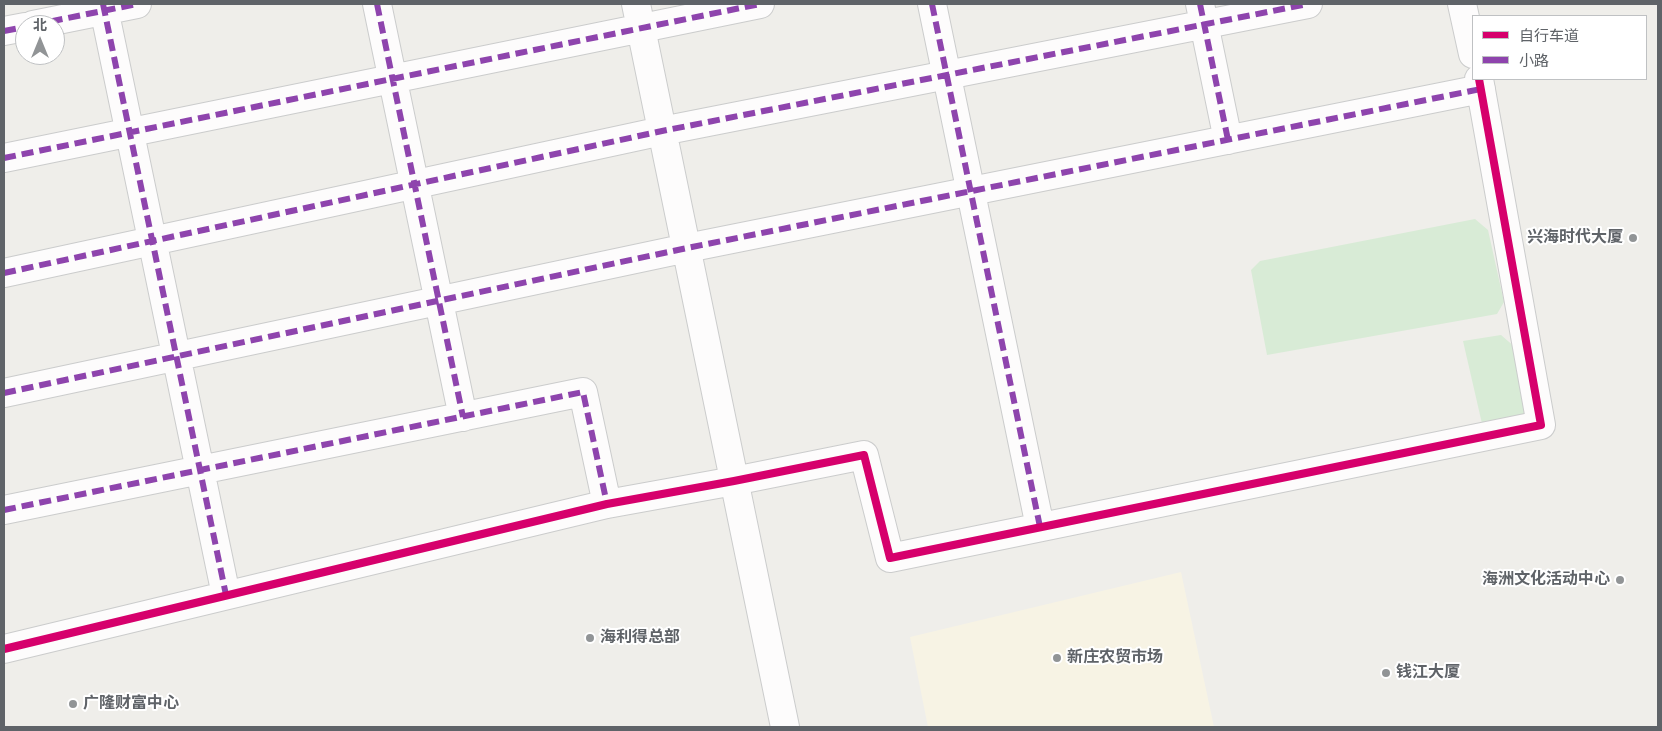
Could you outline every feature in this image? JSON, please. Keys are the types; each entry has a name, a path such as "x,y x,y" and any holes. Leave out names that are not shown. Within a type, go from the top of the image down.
{"street":[{"path":"65,17 104,7 137,4"},
{"path":"377,4 463,417"},
{"path":"4,158 393,78 639,16 760,4"},
{"path":"932,4 1040,527"},
{"path":"4,273 662,131 947,75 1202,14 1308,4"},
{"path":"1462,4 1472,49"},
{"path":"104,7 226,595"},
{"path":"1202,14 1228,140"},
{"path":"639,16 785,727"},
{"path":"4,393 687,248 1228,140 1480,84 1541,425 890,558 864,455 607,504 4,649"},
{"path":"4,510 583,392 607,504"}],"shaded area":[{"name":"新庄农贸市场","path":"1181,572 1214,727 928,727 910,637"}],"green space":[{"path":"1475,219 1488,230 1504,302 1497,314 1267,355 1251,270 1260,261"},
{"path":"1501,335 1516,348 1532,418 1483,428 1463,341"}],"marked path":[{"path":"103,4 226,595"},
{"path":"65,19 137,4"},
{"path":"377,4 463,417"},
{"path":"4,158 760,4"},
{"path":"932,4 1040,527"},
{"path":"1200,4 1228,140"},
{"path":"4,273 662,131 1308,4"},
{"path":"4,31 15,29"},
{"path":"4,393 687,248 1481,89"},
{"path":"4,510 583,392 607,504"}],"cycle path":[{"path":"4,649 607,504 864,455 890,558 1541,425 1479,80"}],"place":[{"name":"兴海时代大厦","path":"1633,238"},
{"name":"海洲文化活动中心","path":"1620,580"},
{"name":"海利得总部","path":"590,638"},
{"name":"新庄农贸市场","path":"1057,658"},
{"name":"钱江大厦","path":"1386,673"},
{"name":"广隆财富中心","path":"73,704"}]}
